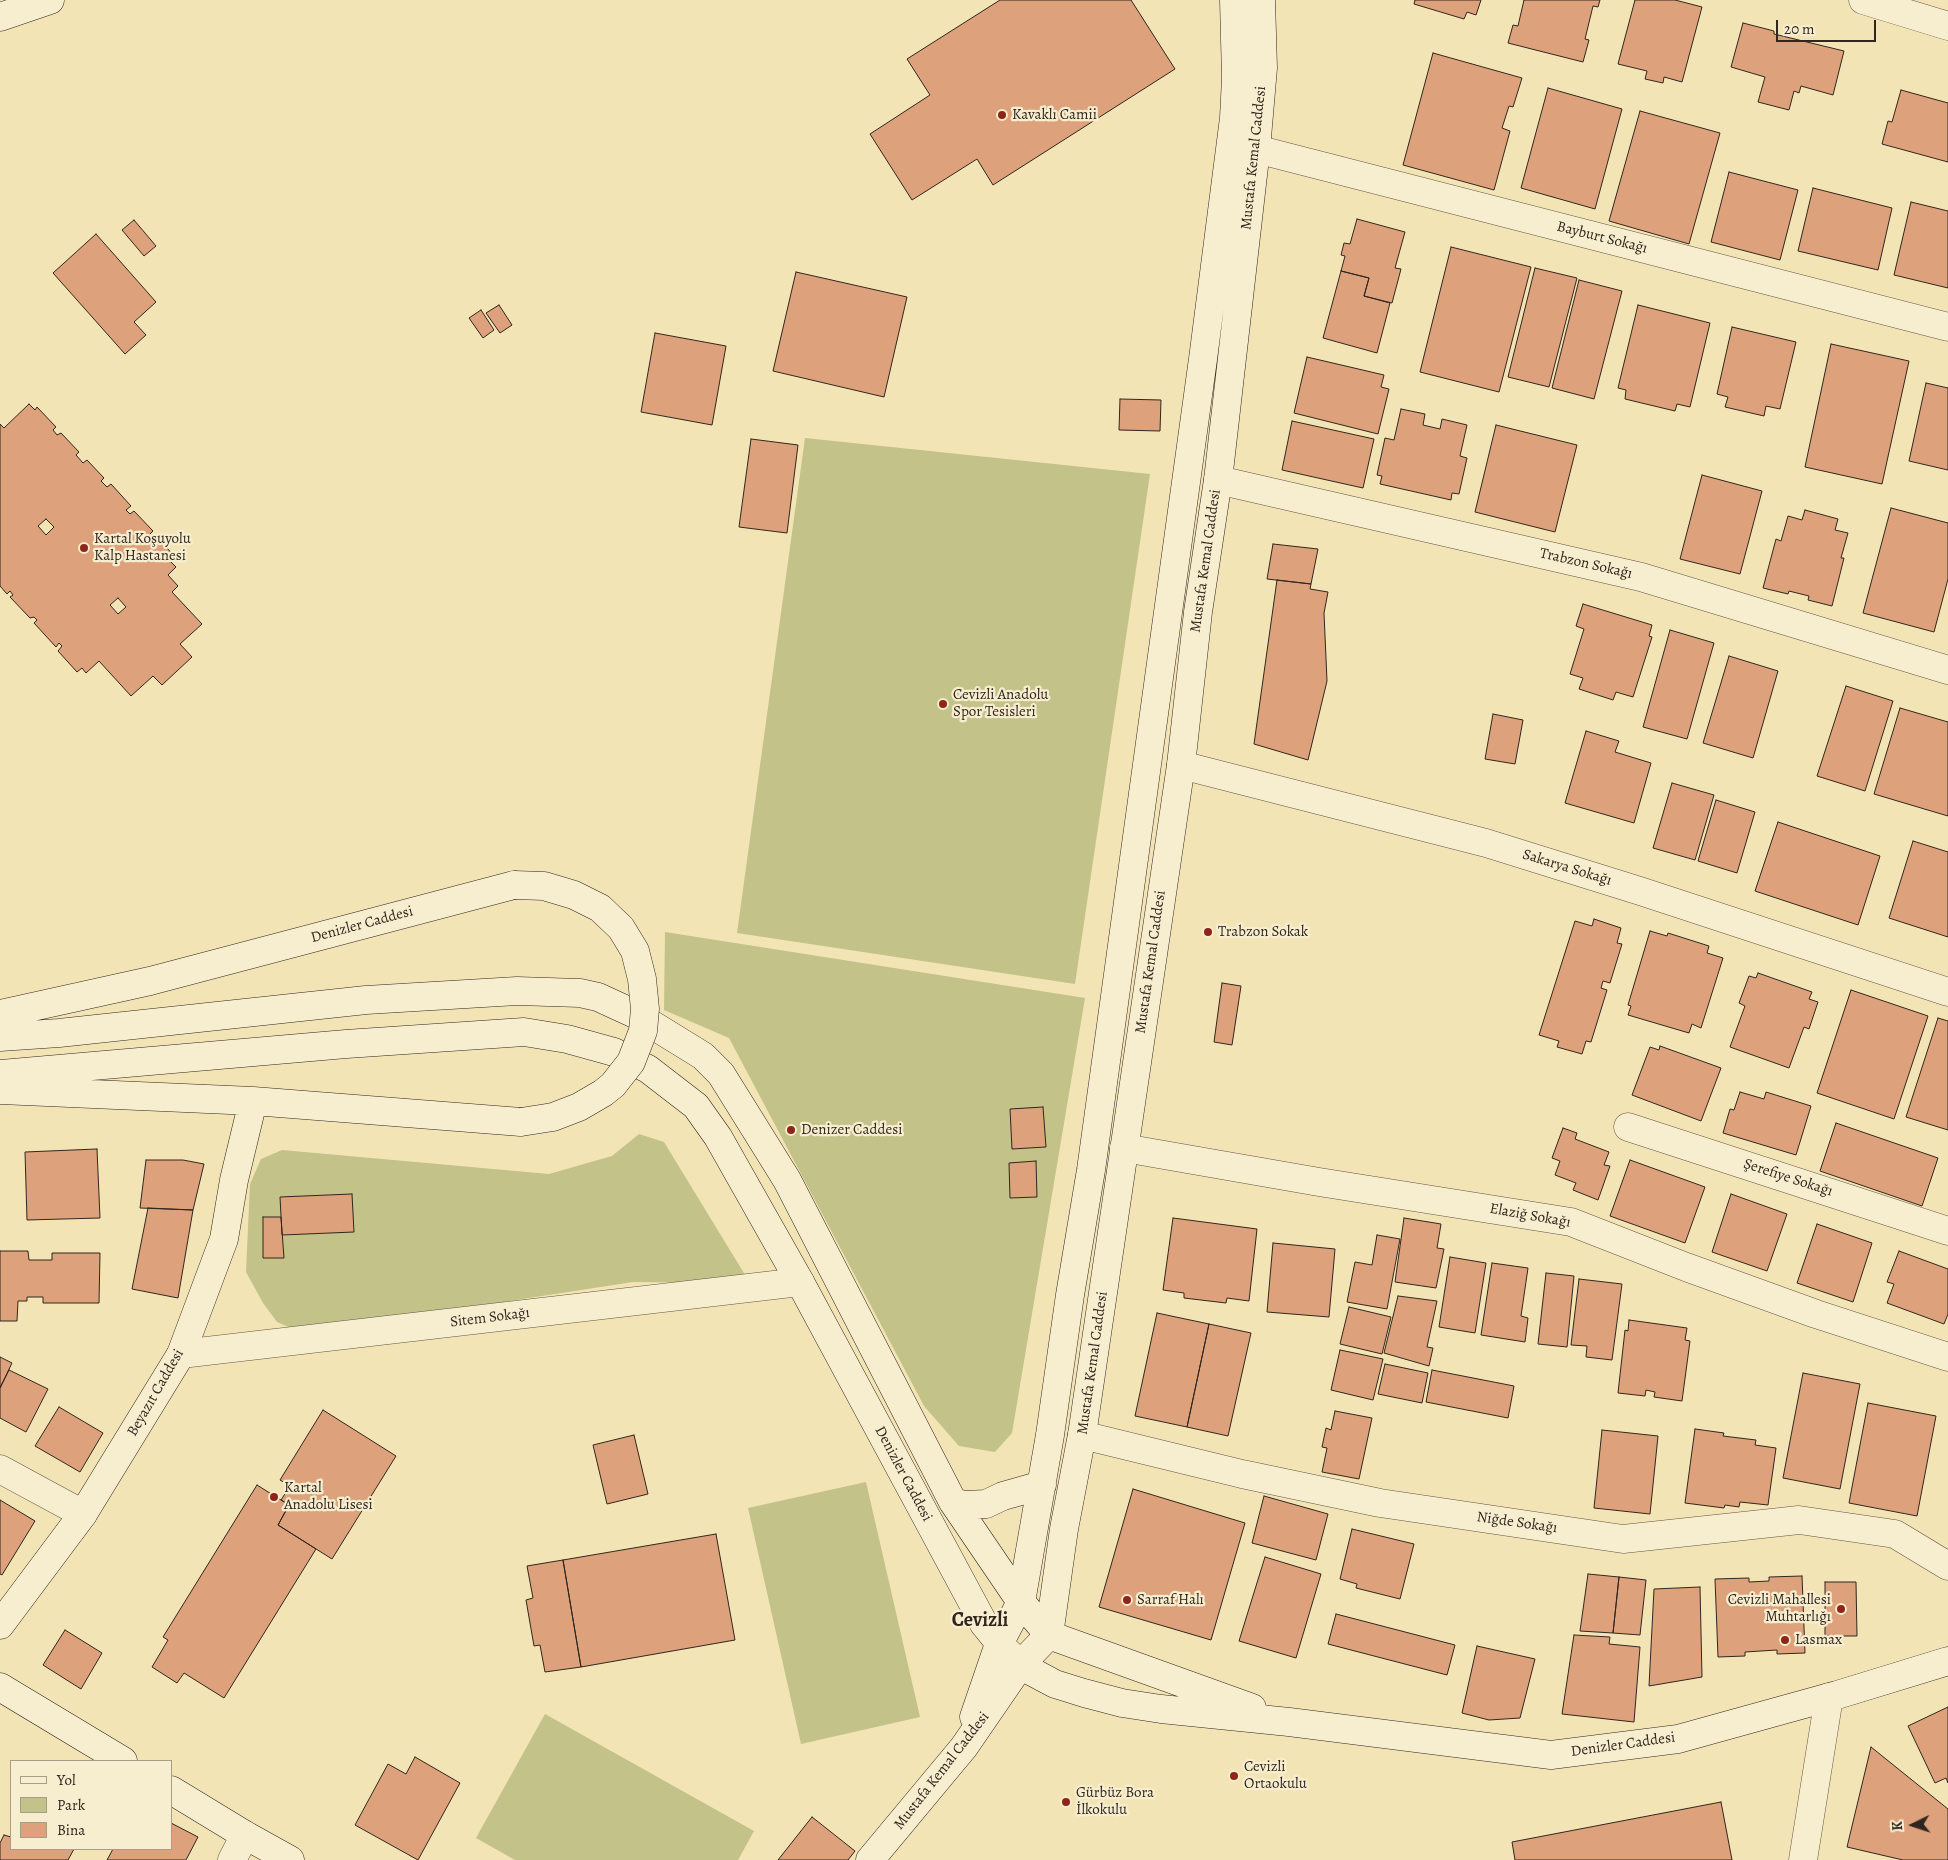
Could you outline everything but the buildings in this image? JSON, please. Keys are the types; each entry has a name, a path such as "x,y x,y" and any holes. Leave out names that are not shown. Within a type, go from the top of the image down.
{"street":[{"path":"0,18 50,0"},
{"name":"Mustafa Kemal Caddesi","path":"1021,1602 1042,1485 1090,1170 1187,474 1234,118 1236,78 1234,0"},
{"name":"Mustafa Kemal Caddesi","path":"870,1860 964,1747 1021,1664 1049,1635 1064,1529 1082,1435 1124,1148 1180,765 1198,612 1218,480 1256,149 1263,68 1260,0"},
{"path":"1863,0 1948,26"},
{"name":"Bayburt Sokağı","path":"1256,149 1948,327"},
{"name":"Trabzon Sokağı","path":"1187,474 1641,577 1948,670"},
{"name":"Sakarya Sokağı","path":"1147,760 1180,765 1486,843 1640,891 1948,992"},
{"name":"Denizler Caddesi","path":"0,1014 150,981 514,885 544,886 574,894 600,908 620,928 635,951 642,980 645,1009 643,1031 631,1062 613,1085 579,1107 553,1117 521,1122 253,1101 0,1090"},
{"name":"Denizler Caddesi","path":"0,1037 69,1032 366,1000 517,991 580,993 598,996 635,1014 703,1056 721,1074 787,1180 953,1502 1021,1602 1049,1635 1289,1722"},
{"name":"Denizler Caddesi","path":"0,1074 336,1045 524,1032 567,1039 614,1052 648,1069 696,1106 740,1172 984,1624 999,1644 1021,1664 1055,1684 1122,1703 1161,1709 1289,1722 1551,1755 1678,1739 1829,1697 1948,1661"},
{"name":"Beyazıt Caddesi","path":"0,1625 83,1514 181,1354 224,1239 234,1180 253,1101"},
{"name":"Şerefiye Sokağı","path":"1628,1127 1948,1230"},
{"name":"Elaziğ Sokağı","path":"1124,1148 1319,1182 1571,1222 1704,1274 1816,1314 1948,1357"},
{"name":"Sitem Sokağı","path":"181,1354 800,1282"},
{"name":"Niğde Sokağı","path":"1082,1435 1242,1474 1380,1503 1623,1539 1799,1520 1894,1534 1948,1566"},
{"path":"0,1469 83,1514"},
{"path":"953,1502 965,1505 986,1504 1004,1496 1042,1485"},
{"path":"964,1747 999,1644 1021,1602"},
{"path":"0,1687 121,1760"},
{"path":"1803,1860 1829,1697"},
{"path":"172,1791 290,1860"},
{"path":"232,1860 245,1835"}],"green space":[{"name":"Cevizli Anadolu Spor Tesisleri","path":"805,438 1150,474 1075,984 737,933"},
{"path":"665,932 1085,998 1012,1433 995,1452 959,1446 924,1406 729,1038 664,1010"},
{"path":"639,1134 664,1142 750,1283 633,1282 302,1333 277,1322 263,1303 246,1272 250,1184 261,1159 282,1150 549,1174 612,1156"},
{"path":"866,1482 920,1717 801,1744 748,1508"},
{"path":"545,1714 754,1831 738,1860 515,1860 476,1838"}],"place":[{"name":"Kavaklı Camii","path":"1002,115"},
{"name":"Kartal Koşuyolu Kalp Hastanesi","path":"84,548"},
{"name":"Cevizli Anadolu Spor Tesisleri","path":"943,704"},
{"name":"Trabzon Sokak","path":"1208,932"},
{"name":"Denizer Caddesi","path":"791,1130"},
{"name":"Kartal Anadolu Lisesi","path":"274,1497"},
{"name":"Sarraf Halı","path":"1127,1600"},
{"name":"Cevizli Mahallesi Muhtarlığı","path":"1841,1609"},
{"name":"Lasmax","path":"1785,1640"},
{"name":"Cevizli Ortaokulu","path":"1234,1776"},
{"name":"Gürbüz Bora İlkokulu","path":"1066,1802"}],"district":[{"name":"Cevizli","path":"980,1621"}]}
